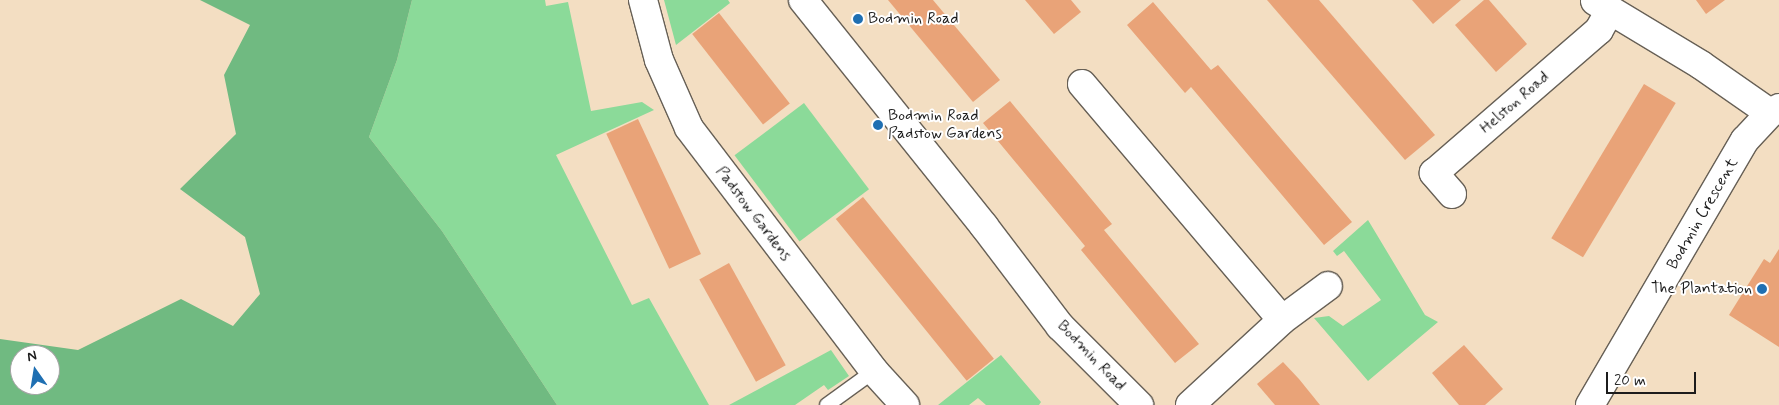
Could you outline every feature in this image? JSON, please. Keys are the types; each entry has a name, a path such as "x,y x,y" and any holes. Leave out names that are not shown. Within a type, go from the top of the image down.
{"street":[{"name":"Padstow Gardens","path":"643,0 659,60 689,128 874,372 905,405"},
{"name":"Bodmin Road","path":"803,0 984,226 1060,326 1139,405"},
{"name":"Helston Road","path":"1452,194 1434,173 1600,30 1602,5 1774,111"},
{"path":"1082,84 1282,320"},
{"name":"Bodmin Crescent","path":"1590,405 1745,140 1774,111"},
{"path":"1190,405 1282,320 1328,286"}],"lane":[{"path":"827,405 874,372"}],"green space":[{"path":"200,0 412,0 397,60 369,137 442,231 557,405 0,405 0,339 43,345 10,345 10,395 60,395 60,347 78,350 181,299 233,326 260,294 245,237 180,189 236,134 224,75 250,25"},
{"path":"412,0 545,0 546,6 568,2 591,111 642,102 654,110 556,155 632,305 649,298 709,405 557,405 442,231 369,137 397,60"},
{"path":"664,0 728,0 730,3 676,45"},
{"path":"804,103 869,189 800,242 735,155"},
{"path":"1368,220 1425,315 1438,322 1368,381 1314,318 1329,316 1343,326 1381,300 1344,251 1337,256 1333,251"},
{"path":"831,350 849,376 828,390 824,385 795,405 729,405"},
{"path":"1001,355 1041,402 1039,405 986,405 978,398 969,405 938,405"}],"building":[{"path":"888,0 933,0 1000,80 973,102"},
{"path":"1025,0 1071,0 1081,12 1054,34"},
{"path":"1267,0 1319,0 1435,135 1405,160"},
{"path":"1412,0 1461,0 1433,24"},
{"path":"1484,0 1489,0 1527,44 1496,72 1455,25"},
{"path":"1696,0 1725,0 1706,14"},
{"path":"1153,2 1211,70 1218,65 1352,222 1324,245 1191,87 1185,93 1127,25"},
{"path":"719,13 790,104 763,125 692,34"},
{"path":"1644,84 1676,103 1583,257 1551,238"},
{"path":"1010,101 1112,224 1104,230 1199,344 1175,363 1081,250 1085,246 983,123"},
{"path":"638,119 701,254 669,269 606,134"},
{"path":"863,197 994,359 967,381 836,219"},
{"name":"The Plantation","path":"1779,249 1779,347 1729,315 1764,259 1770,263"},
{"path":"729,263 786,365 756,382 699,279"},
{"path":"1464,345 1503,389 1485,405 1459,405 1432,373"},
{"path":"1283,362 1320,405 1275,405 1257,384"}],"place":[{"name":"Bodmin Road","path":"858,19"},
{"name":"Bodmin Road Padstow Gardens","path":"878,125"},
{"name":"The Plantation","path":"1762,289"}]}
